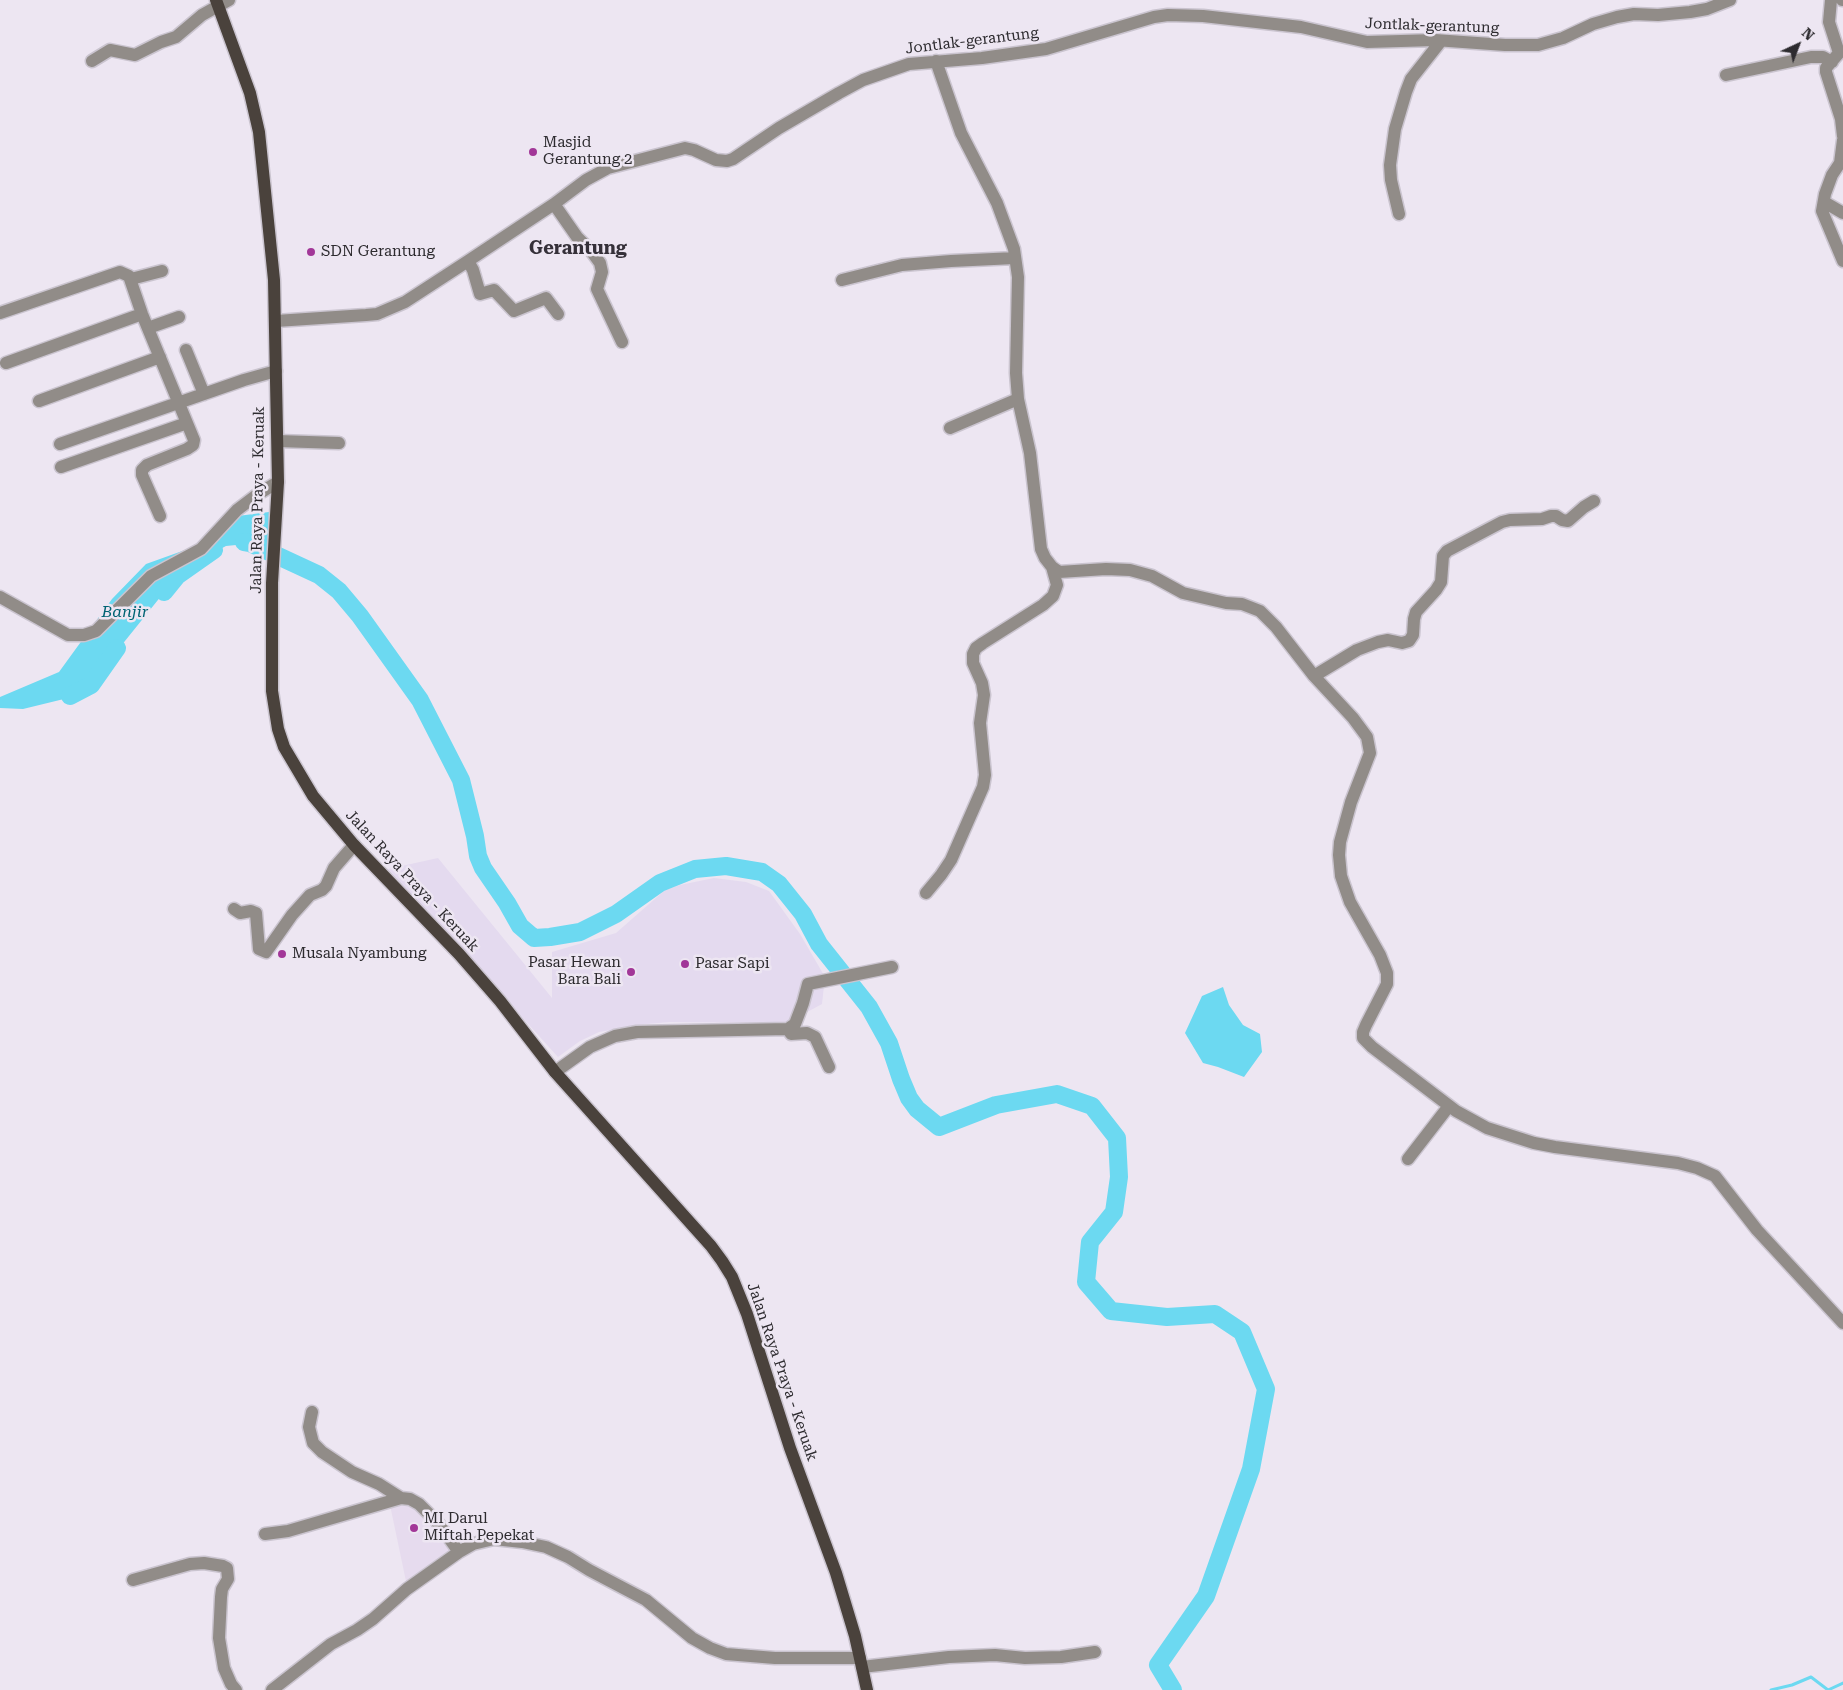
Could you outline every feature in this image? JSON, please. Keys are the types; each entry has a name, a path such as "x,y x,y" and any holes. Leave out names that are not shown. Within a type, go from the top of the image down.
{"main road":[{"name":"Jalan Raya Praya - Keruak","path":"216,3 250,93 259,132 274,280 278,482 272,584 272,691 278,730 284,746 313,796 354,845 459,954 500,1002 555,1072 711,1246 732,1278 747,1314 790,1448 836,1573 867,1690"}],"street":[{"path":"92,61 110,50 135,55 161,42 176,38 216,3 230,0"},
{"name":"Jontlak-gerantung","path":"276,320 377,314 405,302 554,204 594,175 618,164 685,148 721,162 733,159 779,128 863,80 909,64 982,58 1046,49 1154,17 1168,15 1219,17 1301,27 1367,42 1441,41 1538,45 1563,38 1593,24 1617,17 1634,14 1658,15 1690,12 1707,9 1730,0"},
{"path":"1831,0 1829,22 1840,48 1839,53 1826,68 1826,72 1841,119 1843,136"},
{"path":"1399,214 1391,180 1390,165 1396,129 1411,79 1441,41"},
{"path":"1726,75 1812,57 1823,57 1832,62"},
{"path":"936,61 961,133 997,202 1014,249 1018,277 1016,373 1018,399 1030,454 1041,549 1044,558 1052,567 1063,572 1086,569 1130,570 1152,576 1183,592 1254,608 1265,615 1276,627 1314,676 1362,729 1370,747 1368,762 1348,813 1340,842 1339,855 1341,876 1350,902 1380,955 1387,972 1387,984 1366,1025 1363,1038 1449,1106 1469,1120 1486,1128 1534,1143 1586,1152 1678,1162 1708,1172 1719,1179 1737,1206 1757,1230 1843,1323"},
{"path":"1843,140 1840,163 1832,175 1822,211 1843,261"},
{"path":"1824,202 1843,213"},
{"path":"554,204 577,237 600,263 602,272 597,289 622,342"},
{"path":"842,280 902,265 1015,258"},
{"path":"468,261 481,294 494,290 514,311 546,298 558,314"},
{"path":"130,279 162,271"},
{"path":"0,313 120,272 125,273 130,279 142,314 194,440 191,446 147,465 142,470 142,475 160,516"},
{"path":"6,363 142,314"},
{"path":"148,328 179,317"},
{"path":"186,350 204,394"},
{"path":"39,401 160,358"},
{"path":"60,444 276,371"},
{"path":"950,428 1018,399"},
{"path":"61,467 187,423"},
{"path":"278,442 339,443"},
{"path":"0,597 68,635 84,635 96,631 151,576 201,549 237,510 278,482"},
{"path":"1314,676 1357,650 1378,642 1388,640 1402,644 1409,641 1413,636 1416,612 1441,582 1442,556 1447,551 1502,522 1510,520 1542,520 1556,516 1568,521 1594,501"},
{"path":"926,893 951,860 983,787 985,775 980,723 984,695 982,683 973,663 973,654 982,643 1043,605 1053,596 1057,585 1052,567"},
{"path":"234,909 240,913 251,911 256,913 259,949 263,952 268,951 292,915 310,895 322,890 326,886 334,868 354,845"},
{"path":"555,1072 590,1047 615,1036 637,1032 788,1029 795,1024 808,984 892,966"},
{"path":"788,1029 791,1034 807,1033 815,1037 829,1067"},
{"path":"1408,1159 1449,1106"},
{"path":"312,1412 309,1427 312,1443 352,1472 380,1484 402,1498"},
{"path":"265,1534 288,1531 402,1498 410,1499 419,1504 439,1524 459,1552"},
{"path":"272,1690 331,1644 373,1619 407,1589 459,1552 473,1544 494,1539 546,1547 568,1557 646,1600 692,1638 726,1654 861,1662 984,1656 1061,1657 1095,1652"},
{"path":"133,1580 190,1564 204,1563 227,1568 228,1579 222,1589 221,1597 219,1638 224,1668 231,1684 236,1690"}],"shaded area":[{"name":"Pasar Sapi","path":"438,858 552,998 552,952 616,933 665,890 714,878 746,882 769,891 800,934 825,977 822,1004 787,1023 670,1022 599,1032 580,1041 558,1057 388,869"},
{"name":"MI Darul Miftah Pepekat","path":"409,1501 451,1552 407,1586 390,1505"}],"water":[{"name":"Banjir","path":"269,512 268,551 246,544 226,546 190,565 178,575 88,687 68,698 23,709 0,708 0,697 59,672 112,599 146,564 213,540 230,517"},
{"path":"1223,987 1229,1005 1243,1025 1260,1034 1262,1052 1244,1077 1203,1063 1185,1033 1202,996"}],"waterway":[{"path":"244,542 250,543 319,575 339,591 360,616 420,700 461,780 478,856 483,868 520,926 534,938 580,932 616,914 660,883 695,869 726,866 762,872 779,884 803,914 819,944 869,1007 889,1043 909,1098 917,1109 939,1127 996,1105 1057,1094 1092,1106 1117,1138 1119,1177 1114,1212 1090,1242 1086,1282 1111,1311 1167,1317 1215,1314 1242,1332 1266,1389 1251,1469 1206,1596 1158,1665 1173,1690"},
{"path":"164,592 177,576 214,550"},
{"path":"70,696 91,685 117,648"},
{"path":"1771,1690 1792,1685 1811,1677 1828,1690 1843,1683"}],"place":[{"name":"Masjid Gerantung 2","path":"533,152"},
{"name":"SDN Gerantung","path":"311,252"},
{"name":"Musala Nyambung","path":"282,954"},
{"name":"Pasar Sapi","path":"685,964"},
{"name":"Pasar Hewan Bara Bali","path":"631,972"},
{"name":"MI Darul Miftah Pepekat","path":"414,1528"}],"district":[{"name":"Gerantung","path":"578,249"}]}
